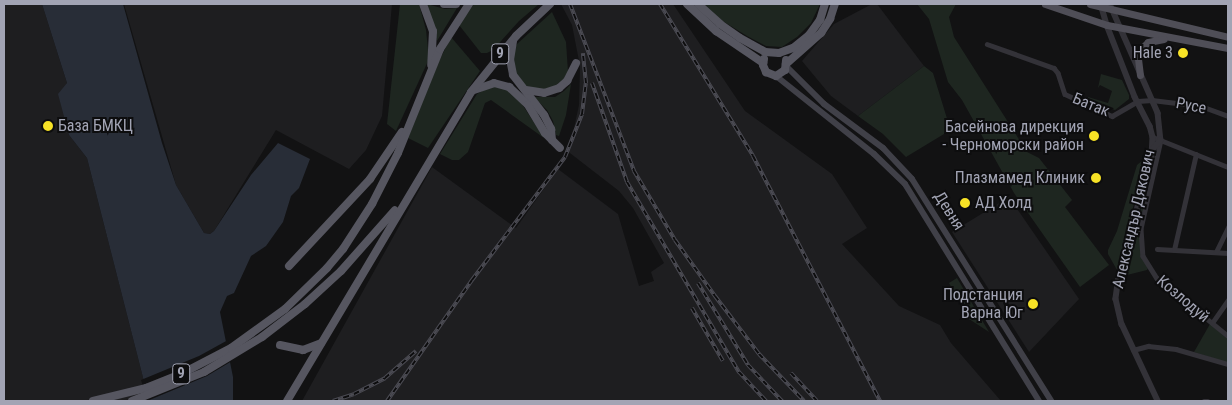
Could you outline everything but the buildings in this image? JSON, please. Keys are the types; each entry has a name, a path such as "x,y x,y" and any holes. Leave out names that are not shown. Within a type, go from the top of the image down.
{"highway":[{"path":"423,4 433,31 430,71"},
{"path":"444,4 456,4"},
{"name":"9","path":"93,401 146,388 186,372 246,338 285,309 327,268 358,227 392,167 430,71 450,31 469,4"},
{"path":"687,4 716,31 763,63 766,72 776,76 783,72 786,65 818,37 828,24 835,4"},
{"path":"698,4 733,34 761,50 779,53 793,48 809,35 822,15 825,4"},
{"name":"9","path":"132,401 204,372 262,337 285,321 341,271 410,192 471,92 516,36 547,6"},
{"path":"516,36 511,47 510,64 515,80 544,114 551,129 552,140"},
{"path":"763,63 770,52"},
{"path":"779,53 785,58 786,65"},
{"path":"524,89 539,94 554,91 567,81 576,63"},
{"path":"471,92 489,83 499,83 509,87 528,105 545,133 560,148"},
{"path":"289,266 351,200 384,160 412,115"},
{"path":"287,401 410,192"},
{"path":"280,344 303,350 314,347 326,337"}],"main road":[{"path":"1045,4 1107,25 1228,48"},
{"path":"1090,4 1111,7 1228,37"},
{"path":"1140,75 1138,58 1145,44 1154,39 1174,38"},
{"name":"Девня","path":"786,65 824,104 883,148 912,179 1051,401"},
{"name":"Девня","path":"776,76 874,154 905,184 1039,401"}],"street":[{"name":"Александър Дякович","path":"1101,6 1153,137 1152,151 1117,290 1118,312 1133,350 1158,401"},
{"name":"Александър Дякович","path":"1111,7 1158,113 1161,140"},
{"name":"Батак","path":"987,44 1054,68 1058,72 1065,94 1110,115 1115,115 1138,101 1152,100"},
{"name":"Русе","path":"1152,100 1201,106 1228,116"},
{"path":"1153,137 1228,168"},
{"path":"1152,151 1161,140"},
{"name":"Козлодуй","path":"1161,140 1141,229 1143,256 1157,278 1228,336"},
{"path":"1174,250 1196,154"},
{"path":"1216,252 1228,227"},
{"path":"1157,249 1228,253"},
{"path":"1212,323 1228,300"},
{"path":"1133,350 1148,346 1176,349 1228,364"}],"shaded area":[{"path":"4,4 42,4 67,83 65,88 69,135 87,158 149,401 4,401"},
{"path":"42,4 123,4 162,143 176,185 204,233 210,234 214,231 251,175 278,143 310,159 299,188 291,196 283,222 266,246 251,256 234,293 227,296 220,312 233,377 233,401 149,401 87,158 69,135 58,94 67,83"},
{"path":"124,4 392,4 382,116 366,150 349,169 276,130 214,231 210,234 204,233 176,185"},
{"path":"400,4 419,4 426,30 429,59 396,131 387,124"},
{"path":"427,4 445,9 457,8 437,41"},
{"path":"474,4 539,4 519,21 493,50 481,53 459,25"},
{"path":"561,4 673,4 745,111 832,174 867,228 842,244 899,306 940,325 951,343 1001,401 302,401 432,167 516,228 558,169 618,214 639,286 654,281 651,272 664,263 633,208 619,191 566,150 574,128 579,105 580,66 572,25"},
{"path":"704,4 820,4 811,23 797,37 782,47 766,46 747,36 721,20"},
{"path":"872,4 877,4 924,66 858,116 831,96 802,61 834,24"},
{"path":"917,4 956,4 949,17 954,37 1027,152 1039,158 1072,200 1065,207 1109,265 1080,287 1014,193 962,100 948,82 929,19"},
{"path":"552,12 566,42 568,72 564,79 551,89 534,90 525,85 516,74 513,51 517,44"},
{"path":"451,37 480,71 428,148 408,138 439,61"},
{"path":"924,66 933,73 949,125 944,134 906,157 883,134 858,116"},
{"path":"1101,74 1122,80 1129,95 1129,99 1115,110 1087,100 1088,97 1108,103 1112,91 1100,85 1098,88"},
{"path":"571,84 566,115 559,136 556,135 553,121 547,110 534,97 555,97"},
{"path":"491,86 507,89 518,98 544,138 491,100 485,103 468,152 459,160 452,160 440,154 477,94"},
{"path":"1144,159 1117,270 1108,254 1108,250 1117,231 1137,165"},
{"path":"1149,183 1151,183 1140,240 1148,268 1147,270 1119,277"},
{"path":"1009,197 1079,299 1029,352 952,232"},
{"path":"957,278 989,332 969,319 949,283"},
{"path":"1210,324 1228,339 1228,363 1194,352"}],"pier":[{"path":"228,340 232,361 207,376 147,401 141,380 199,356"}],"railway":[{"path":"570,4 634,171 675,240 715,296 759,354 804,401"},
{"path":"660,4 753,156 880,401"},
{"path":"387,401 472,280 565,157 582,114 586,83 583,53"},
{"path":"592,83 627,182 739,372 766,401"},
{"path":"698,283 748,365 782,401"},
{"path":"692,308 723,361"},
{"path":"333,401 354,394 385,378 416,351"},
{"path":"791,373 817,401"}],"place":[{"name":"Hale 3","path":"1183,53"},
{"name":"База БМКЦ","path":"48,126"},
{"name":"Басейнова дирекция - Черноморски район","path":"1094,136"},
{"name":"Плазмамед Клиник","path":"1096,178"},
{"name":"АД Холд","path":"965,203"},
{"name":"Подстанция Варна Юг","path":"1033,304"}]}
